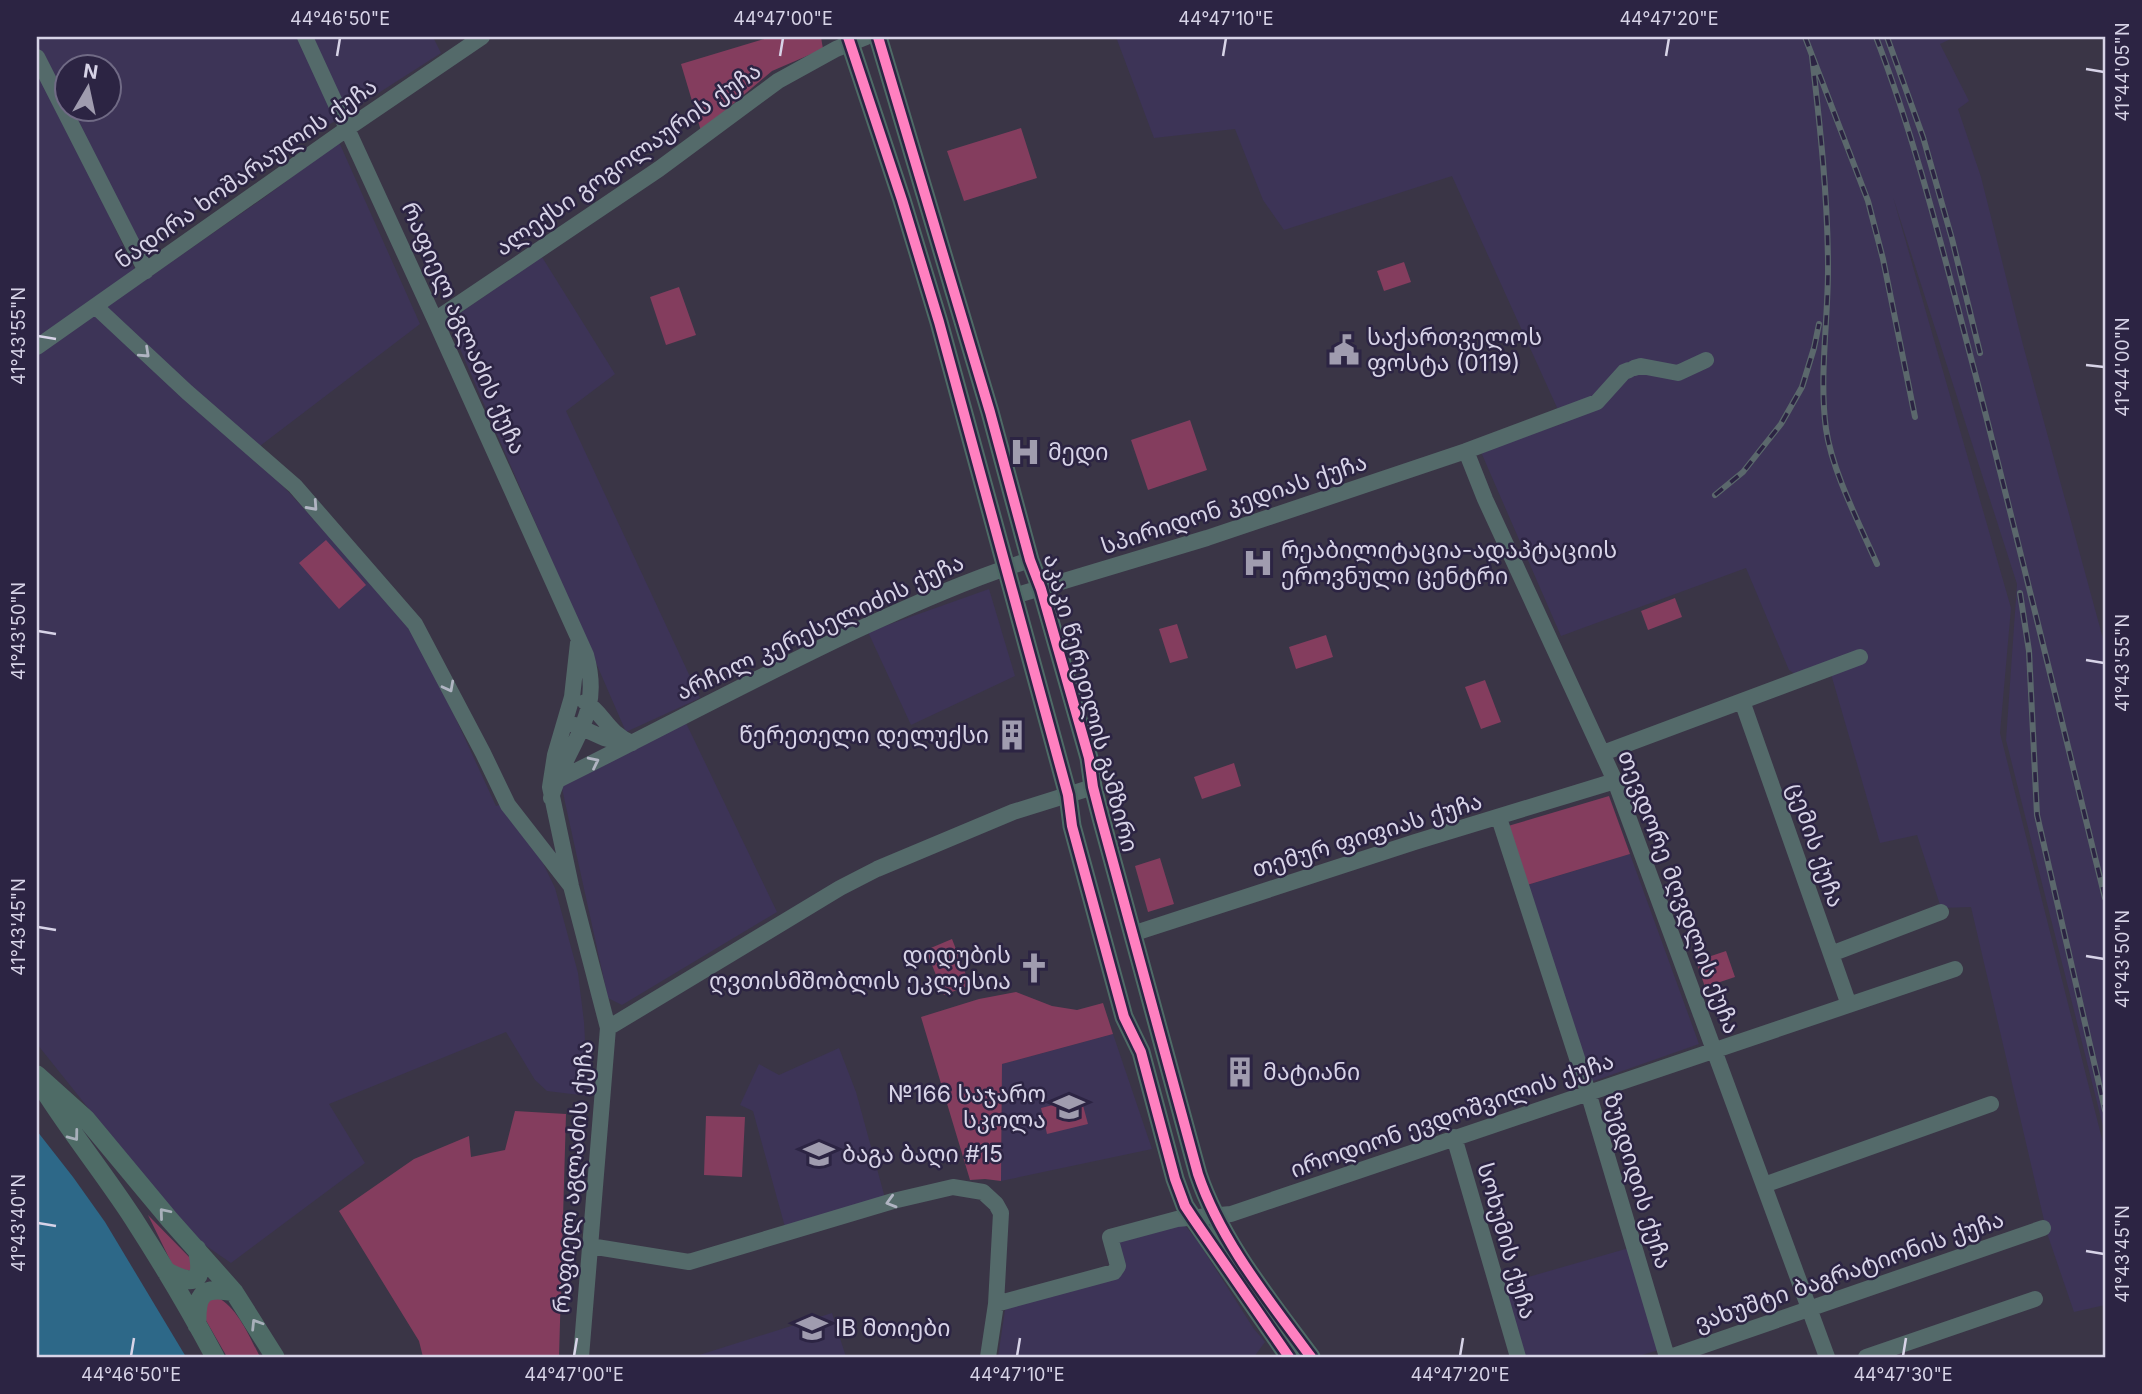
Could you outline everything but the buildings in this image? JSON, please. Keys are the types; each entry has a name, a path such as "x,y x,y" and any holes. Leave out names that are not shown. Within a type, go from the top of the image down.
{"main road":[{"name":"აკაკი წერეთლის გამზირი","path":"878,37 990,412 1030,560 1041,589 1089,758 1093,787 1198,1174 1216,1217 1256,1281 1311,1357"},
{"name":"აკაკი წერეთლის გამზირი","path":"854,38 939,322 1068,795 1072,826 1124,1017 1141,1052 1175,1179 1185,1206 1279,1353"},
{"path":"37,1077 86,1119 234,1292 275,1357"},
{"path":"37,1077 66,1126 133,1218 215,1357"},
{"path":"166,1271 180,1279 195,1278 201,1271 197,1249"},
{"path":"197,1325 197,1308 201,1296 211,1289 234,1292"}],"street":[{"name":"რაფიელ აგლაძის ქუჩა","path":"304,37 348,128 586,655 592,680 590,705 551,797"},
{"name":"ნადირა ხოშარაულის ქუჩა","path":"37,347 482,37"},
{"name":"ალექსი გოგოლაურის ქუჩა","path":"435,320 659,169 778,81 854,38"},
{"path":"37,57 146,271"},
{"path":"95,306 187,392 295,486 415,624 484,752 508,805 571,886"},
{"name":"სპირიდონ კედიას ქუჩა","path":"1014,596 1207,538 1466,451 1597,402 1624,372 1632,369 1641,366 1678,373 1706,360"},
{"name":"თევდორე მღვდლის ქუჩა","path":"1466,451 1485,499 1615,781 1827,1357"},
{"name":"არჩილ კერესელიძის ქუჩა","path":"556,781 784,664 944,590 1030,560"},
{"name":"რაფიელ აგლაძის ქუჩა","path":"579,639 572,697 550,773 551,797 571,886 608,1028 581,1357"},
{"path":"1603,753 1860,656"},
{"path":"572,697 590,705 613,733 632,743"},
{"name":"ცემის ქუჩა","path":"1742,701 1849,1005"},
{"path":"565,720 617,743 632,743"},
{"name":"თემურ ფიფიას ქუჩა","path":"1132,934 1415,842 1615,781"},
{"path":"608,1028 840,888 877,869 1013,812 1093,787"},
{"name":"ზუგდიდის ქუჩა","path":"1499,818 1588,1092 1669,1357"},
{"path":"1831,954 1941,912"},
{"name":"იროდიონ ევდოშვილის ქუჩა","path":"996,1304 1114,1272 1118,1266 1110,1237 1177,1219 1231,1214 1955,969"},
{"path":"1764,1185 1992,1104"},
{"name":"სოხუმის ქუჩა","path":"1454,1137 1518,1357"},
{"path":"590,1247 689,1262 893,1201 957,1187 983,1192 1001,1213 996,1304 988,1357"},
{"name":"ვახუშტი ბაგრატიონის ქუჩა","path":"1669,1357 2043,1228"},
{"path":"1866,1357 2035,1299"}],"shaded area":[{"path":"37,37 433,37 441,53 141,245 78,122 122,122 122,52 52,52 52,122 65,122 141,283 339,142 420,324 252,452 415,630 496,806 503,804 531,838 555,888 578,973 588,1096 547,1091 535,1080 506,1032 329,1104 365,1163 231,1263 189,1234 37,1044"},
{"path":"771,37 821,37 823,49 772,71 701,131 681,64"},
{"path":"1116,37 1955,37 1940,44 1969,101 1958,109 1981,177 2023,345 2105,646 2105,1134 2006,740 2017,584 1893,197 2011,608 2000,733 2105,1151 2105,1305 2074,1312 2047,1233 1971,907 1941,908 1917,835 1880,843 1831,674 1807,682 1789,670 1746,568 1561,636 1481,452 1564,423 1452,176 1284,230 1263,200 1235,129 1154,138"},
{"path":"1021,128 1037,178 964,201 947,151"},
{"path":"542,257 615,374 566,411 700,698 626,732 448,321"},
{"path":"1404,262 1411,282 1384,291 1377,271"},
{"path":"679,287 696,335 666,345 650,297"},
{"path":"1190,420 1207,470 1148,490 1131,440"},
{"path":"326,540 366,585 339,609 299,563"},
{"path":"989,589 1015,676 911,725 868,632"},
{"path":"1675,598 1682,617 1648,630 1641,611"},
{"path":"1177,624 1188,658 1170,663 1159,629"},
{"path":"1326,635 1333,657 1296,669 1289,647"},
{"path":"1485,680 1501,722 1481,729 1465,687"},
{"path":"686,723 777,912 622,1005 608,998 561,784"},
{"path":"1234,763 1241,786 1202,799 1194,777"},
{"path":"1609,796 1630,854 1527,885 1508,826"},
{"path":"1630,854 1699,1044 1591,1082 1527,885"},
{"path":"1160,858 1174,904 1148,912 1135,866"},
{"path":"952,939 970,985 944,995 926,950"},
{"path":"1726,951 1735,977 1705,987 1696,961"},
{"path":"1016,992 1052,1006 1077,1010 1103,1003 1113,1034 1002,1064 1001,1181 970,1180 921,1017 979,999"},
{"name":"№166 საჯარო სკოლა","path":"1113,1034 1152,1149 1001,1181 1002,1064"},
{"name":"ბაგა ბაღი #15","path":"839,1048 856,1092 885,1198 785,1227 753,1111 740,1105 759,1064 779,1075"},
{"path":"1081,1098 1088,1124 1047,1134 1041,1108"},
{"path":"515,1111 566,1114 559,1357 423,1357 419,1341 339,1211 414,1159 469,1136 471,1157 505,1150"},
{"path":"706,1116 745,1117 742,1177 704,1175"},
{"path":"148,1215 192,1260 192,1271 174,1268"},
{"path":"1182,1222 1265,1342 1254,1357 998,1357 1005,1310 1119,1277 1123,1273 1115,1241"},
{"path":"1629,1248 1659,1350 1635,1357 1526,1357 1504,1284"},
{"path":"217,1297 237,1315 260,1357 227,1357 204,1317 204,1303"},
{"name":"IB მთიები","path":"832,1313 846,1357 693,1357 813,1319"}],"water":[{"path":"37,1131 105,1222 186,1357 37,1357"}],"railway":[{"path":"1805,37 1868,201 1883,259 1915,417"},
{"path":"1876,37 1918,161 1942,246 2105,898"},
{"path":"1887,37 1923,137 1980,353"},
{"path":"1812,56 1828,242 1823,390 1826,429 1840,480 1877,564"},
{"path":"1715,495 1743,472 1781,424 1802,387 1819,324"},
{"path":"2020,593 2029,651 2037,815 2105,1110"}],"cycle path":[{"path":"848,37 939,322 1068,795 1072,826 1124,1017 1141,1052 1175,1179 1185,1206 1289,1357"},
{"path":"878,37 990,412 1030,560 1041,589 1089,758 1101,818 1198,1174 1219,1223 1233,1247 1311,1357"}],"place":[{"name":"საქართველოს ფოსტა (0119)","path":"1344,350"},
{"name":"მედი","path":"1025,452"},
{"name":"რეაბილიტაცია-ადაპტაციის ეროვნული ცენტრი","path":"1258,563"},
{"name":"წერეთელი დელუქსი","path":"1012,735"},
{"name":"დიდუბის ღვთისმშობლის ეკლესია","path":"1034,968"},
{"name":"მატიანი","path":"1240,1072"},
{"name":"№166 საჯარო სკოლა","path":"1069,1107"},
{"name":"ბაგა ბაღი #15","path":"819,1154"},
{"name":"IB მთიები","path":"812,1328"}]}
